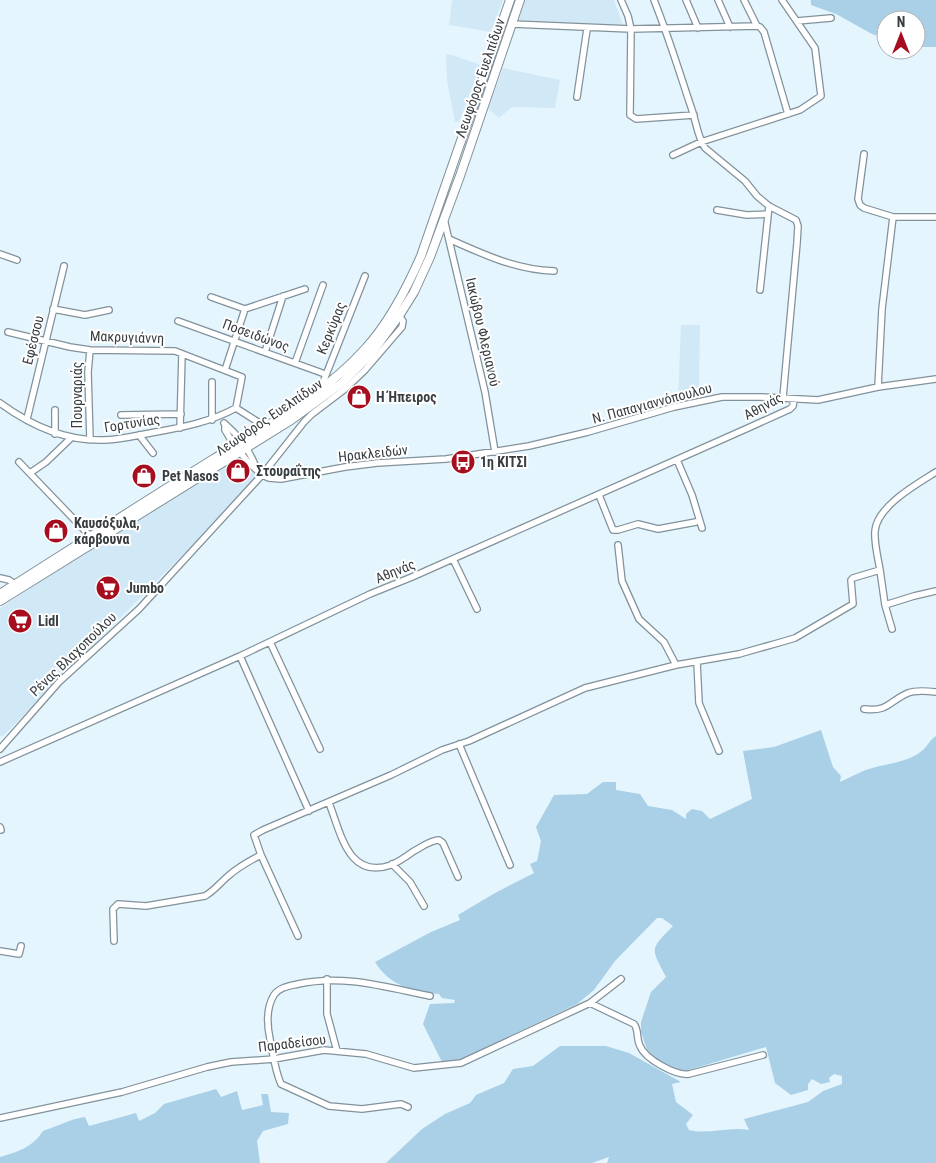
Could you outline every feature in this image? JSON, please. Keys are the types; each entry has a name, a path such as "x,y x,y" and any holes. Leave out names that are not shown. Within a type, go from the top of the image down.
{"main road":[{"name":"Λεωφόρος Ευελπίδων","path":"0,601 241,447 266,427 320,390 366,349 389,317 413,274 437,214 463,132 510,0"},
{"name":"Λεωφόρος Ευελπίδων","path":"0,594 90,536 241,447 291,420 342,383 371,354 399,316 421,277 444,219 520,0"}],"street":[{"path":"621,0 628,16 631,30 630,115 636,119 694,115"},
{"path":"654,0 666,29 704,148 745,181 757,196 769,206 796,220 798,226 783,397"},
{"path":"686,0 698,28"},
{"path":"718,0 730,27"},
{"path":"744,0 757,26 764,32 788,114"},
{"path":"673,155 701,142 800,110 821,96 815,48 782,0"},
{"path":"797,21 831,18"},
{"path":"512,24 631,30 757,26"},
{"path":"576,97 587,29"},
{"path":"864,154 858,200 860,205 893,217 936,217"},
{"path":"760,290 769,206"},
{"path":"717,210 747,215 768,214"},
{"path":"878,387 882,309 893,217"},
{"name":"Ιακώβου Φλεριανού","path":"444,219 485,392 495,452"},
{"path":"449,239 467,248 525,269 554,271"},
{"path":"0,254 17,260"},
{"name":"Εφέσσου","path":"27,419 64,266"},
{"name":"Κερκύρας","path":"320,390 366,276"},
{"path":"295,363 322,285"},
{"path":"211,297 245,309 305,289"},
{"path":"265,352 283,296"},
{"path":"53,309 85,315 109,310"},
{"path":"225,370 245,309"},
{"name":"Ρένας Βλαχοπούλου","path":"1,747 59,682 138,610 262,475 312,414 345,389 382,350 404,324 399,316"},
{"name":"Ποσειδώνος","path":"178,321 325,374"},
{"name":"Μακρυγιάννη","path":"8,332 90,350 168,350 182,354 242,377 236,408"},
{"name":"Πουρναριάς","path":"90,350 88,372 90,440"},
{"path":"180,428 182,354"},
{"name":"Ν. Παπαγιαννόπουλου","path":"495,452 588,432 674,407 722,397 783,397 818,400 878,387 936,379"},
{"path":"212,382 215,418 225,425 241,447 252,457 257,470 262,475"},
{"name":"Αθηνάς","path":"0,762 240,656 370,594 599,495 790,409 793,406 794,399"},
{"name":"Γορτυνίας","path":"0,403 55,434 90,440 104,440 180,428 215,418 236,408"},
{"path":"236,408 266,427"},
{"path":"55,410 55,434"},
{"path":"120,414 181,414"},
{"path":"139,435 153,453"},
{"path":"30,474 72,438"},
{"name":"Ηρακλειδών","path":"262,475 281,479 344,467 446,459 495,452"},
{"path":"677,460 692,495 702,528"},
{"path":"19,462 90,536"},
{"path":"892,629 886,605 875,531 881,515 889,505 900,495 936,472"},
{"path":"599,495 613,530 638,524 658,529 696,522"},
{"path":"618,545 622,581 635,611 639,619 664,642 676,665"},
{"path":"453,559 477,609"},
{"path":"298,936 261,855 254,835 330,803 442,750 469,741 585,688 676,665 739,654 795,638 853,604 850,584 853,578 880,570"},
{"path":"0,578 15,584"},
{"path":"886,605 936,591"},
{"path":"270,642 320,749"},
{"path":"240,656 309,811"},
{"path":"697,662 699,703 719,751"},
{"path":"864,709 883,709 909,693 936,692"},
{"path":"459,744 510,866"},
{"path":"330,803 352,857 362,866 376,868 392,864 430,842 438,840 443,843 458,877"},
{"path":"114,940 113,909 118,904 146,906 205,896 213,892 227,877 246,863 261,855"},
{"path":"392,864 410,882 424,906"},
{"path":"0,951 19,954 21,946"},
{"path":"408,1107 400,1104 362,1109 329,1106 282,1084 274,1059 267,1019 275,994 285,986 327,979 359,981 430,996"},
{"path":"327,979 327,1014 336,1051"},
{"name":"Παραδείσου","path":"0,1118 122,1092 207,1067 231,1062 274,1059 324,1050 366,1054 414,1068 461,1063 590,1003 621,979"},
{"path":"590,1003 634,1024 638,1029 638,1041 642,1050 669,1070 679,1074 689,1074 763,1055"}],"shaded area":[{"path":"452,0 503,0 491,32 449,25"},
{"path":"523,0 614,0 623,25 515,20"},
{"path":"811,0 936,0 936,47 926,47 926,10 876,10 876,35 836,14 811,5"},
{"path":"446,54 481,65 459,122 455,122 447,80"},
{"path":"503,68 560,80 555,108 512,107 499,118 488,109"},
{"path":"681,325 700,325 699,393 678,400"},
{"path":"238,453 262,475 3,736 0,736 0,608"},
{"path":"821,730 833,767 841,776 840,782 868,769 901,761 916,755 936,736 936,1163 607,1163 609,1157 592,1163 386,1163 422,1129 445,1114 470,1103 476,1095 504,1083 513,1069 533,1066 560,1046 606,1046 629,1053 681,1082 672,1084 676,1102 693,1115 686,1124 689,1130 696,1131 749,1130 744,1119 808,1102 823,1091 842,1084 842,1076 834,1074 829,1078 830,1082 821,1084 812,1079 808,1084 808,1090 791,1095 775,1083 766,1047 680,1071 671,1068 647,1050 641,1032 641,1022 651,992 666,977 655,954 656,945 673,926 662,918 657,918 615,961 594,990 577,1004 459,1060 442,1062 423,1024 430,1004 454,1003 455,1000 442,998 439,994 402,986 388,977 375,962 431,932 460,920 458,915 534,873 530,864 537,861 541,841 536,827 554,795 587,794 603,782 616,782 616,790 640,794 648,806 672,810 686,819 686,814 692,809 702,811 710,819 752,799 743,751 774,747"},
{"path":"216,1089 221,1097 237,1091 242,1110 263,1105 261,1094 268,1094 271,1112 289,1113 288,1124 263,1131 257,1141 260,1163 0,1163 0,1157 30,1145 43,1131 69,1121 85,1117 89,1126 136,1113 139,1121 155,1113 164,1104"}],"place":[{"name":"Η Ήπειρος","path":"359,397"},
{"name":"1η ΚΙΤΣΙ","path":"463,462"},
{"name":"Στουραΐτης","path":"238,471"},
{"name":"Pet Nasos","path":"144,476"},
{"name":"Καυσόξυλα, κάρβουνα","path":"56,531"},
{"name":"Jumbo","path":"108,588"},
{"name":"Lidl","path":"20,621"}]}
